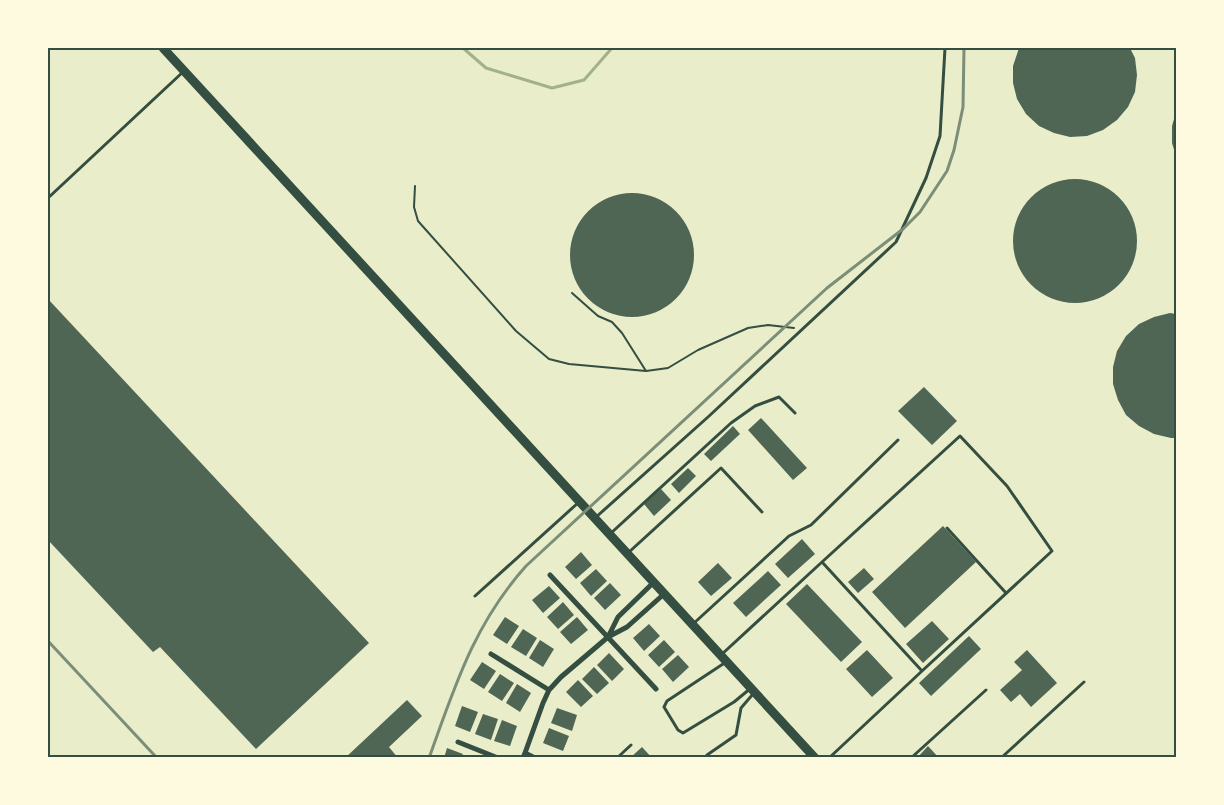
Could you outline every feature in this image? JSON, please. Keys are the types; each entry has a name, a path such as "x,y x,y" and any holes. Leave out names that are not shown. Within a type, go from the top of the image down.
{"main road":[{"path":"163,48 816,758"}],"street":[{"path":"550,575 656,689"},
{"path":"608,637 618,617 654,582"},
{"path":"535,758 524,755 549,690 579,659 608,637 627,627 664,594"},
{"path":"491,654 549,690"},
{"path":"458,742 498,758"}],"lane":[{"path":"594,518 803,330 896,242 913,210 940,136 944,48"},
{"path":"48,198 184,71"},
{"path":"609,534 731,423 755,406 779,397 795,414"},
{"path":"753,690 683,732 678,730 664,707 667,701 724,658 822,562 960,436 1008,486 1052,550 829,758"},
{"path":"692,624 789,536 811,525 898,440"},
{"path":"627,554 721,468 762,512"},
{"path":"475,596 579,502"},
{"path":"947,528 1006,593"},
{"path":"822,562 922,671"},
{"path":"1001,758 1084,682"},
{"path":"707,755 736,735 741,708 753,690"},
{"path":"911,758 986,690"},
{"path":"618,758 630,745"}],"path":[{"path":"415,186 414,207 418,221 516,331 549,359 569,364 646,371 668,368 698,350 748,328 768,325 803,330"},
{"path":"572,293 598,316 612,322 646,371"}],"building":[{"path":"1019,48 1130,48 1135,58 1137,75 1135,92 1128,107 1117,120 1103,130 1087,136 1070,137 1054,133 1039,126 1026,114 1017,99 1013,83 1013,66"},
{"path":"1176,112 1176,156 1172,143 1172,126"},
{"path":"1075,179 1099,184 1119,197 1132,217 1137,241 1132,265 1119,285 1099,298 1075,303 1051,298 1031,285 1018,265 1013,241 1018,217 1031,197 1051,184"},
{"path":"632,193 656,198 676,211 689,231 694,255 689,279 676,299 656,312 632,317 608,312 588,299 575,279 570,255 575,231 588,211 608,198"},
{"path":"48,299 369,643 256,749 160,647 153,652 48,540"},
{"path":"1170,313 1176,314 1176,438 1154,434 1139,426 1126,415 1118,400 1113,384 1113,367 1117,351 1126,336 1139,324 1154,317"},
{"path":"924,387 957,421 932,445 898,411"},
{"path":"761,418 807,468 793,480 748,430"},
{"path":"733,426 740,434 711,461 704,454"},
{"path":"688,468 696,476 679,493 671,484"},
{"path":"661,489 671,500 654,516 644,504"},
{"path":"943,526 976,562 905,628 872,592"},
{"path":"802,539 815,554 788,578 775,564"},
{"path":"581,552 592,565 576,579 565,567"},
{"path":"718,563 732,578 711,596 698,582"},
{"path":"864,568 874,579 858,593 848,582"},
{"path":"596,569 607,581 591,596 580,583"},
{"path":"768,571 781,585 746,617 733,603"},
{"path":"610,583 621,595 605,610 594,598"},
{"path":"807,584 862,642 841,662 786,604"},
{"path":"549,586 560,598 543,613 532,600"},
{"path":"563,602 574,615 558,629 547,617"},
{"path":"505,617 519,626 507,644 493,635"},
{"path":"577,617 588,630 571,644 560,632"},
{"path":"932,621 949,639 923,663 906,644"},
{"path":"649,624 660,636 644,651 633,638"},
{"path":"523,629 537,638 526,656 511,647"},
{"path":"969,636 981,649 931,696 919,683"},
{"path":"540,640 554,649 543,667 529,658"},
{"path":"664,640 675,652 659,667 648,655"},
{"path":"867,650 893,678 872,697 846,669"},
{"path":"1027,650 1057,683 1031,707 1020,694 1011,702 1000,690 1022,670 1014,662"},
{"path":"609,653 624,669 612,681 597,665"},
{"path":"678,655 689,667 673,682 662,669"},
{"path":"482,662 496,671 484,689 470,680"},
{"path":"594,667 609,683 597,694 582,679"},
{"path":"500,674 514,683 502,701 488,692"},
{"path":"578,680 593,696 581,707 566,692"},
{"path":"517,684 531,693 520,712 506,703"},
{"path":"407,700 422,716 389,747 398,758 345,758"},
{"path":"462,706 478,712 470,732 455,726"},
{"path":"557,708 577,715 572,731 551,723"},
{"path":"483,714 498,719 491,740 475,734"},
{"path":"502,720 517,726 510,746 494,741"},
{"path":"549,728 569,736 563,751 543,743"},
{"path":"928,746 939,758 917,758"},
{"path":"642,747 652,758 630,758"},
{"path":"447,748 463,754 461,758 444,758"}],"waterway":[{"path":"463,48 486,68 552,88 584,80 612,48"}],"railway":[{"path":"429,758 457,681 479,633 508,588 526,566 827,288 903,229 920,212 947,171 954,150 963,107 964,48"},
{"path":"48,641 157,758"}]}
